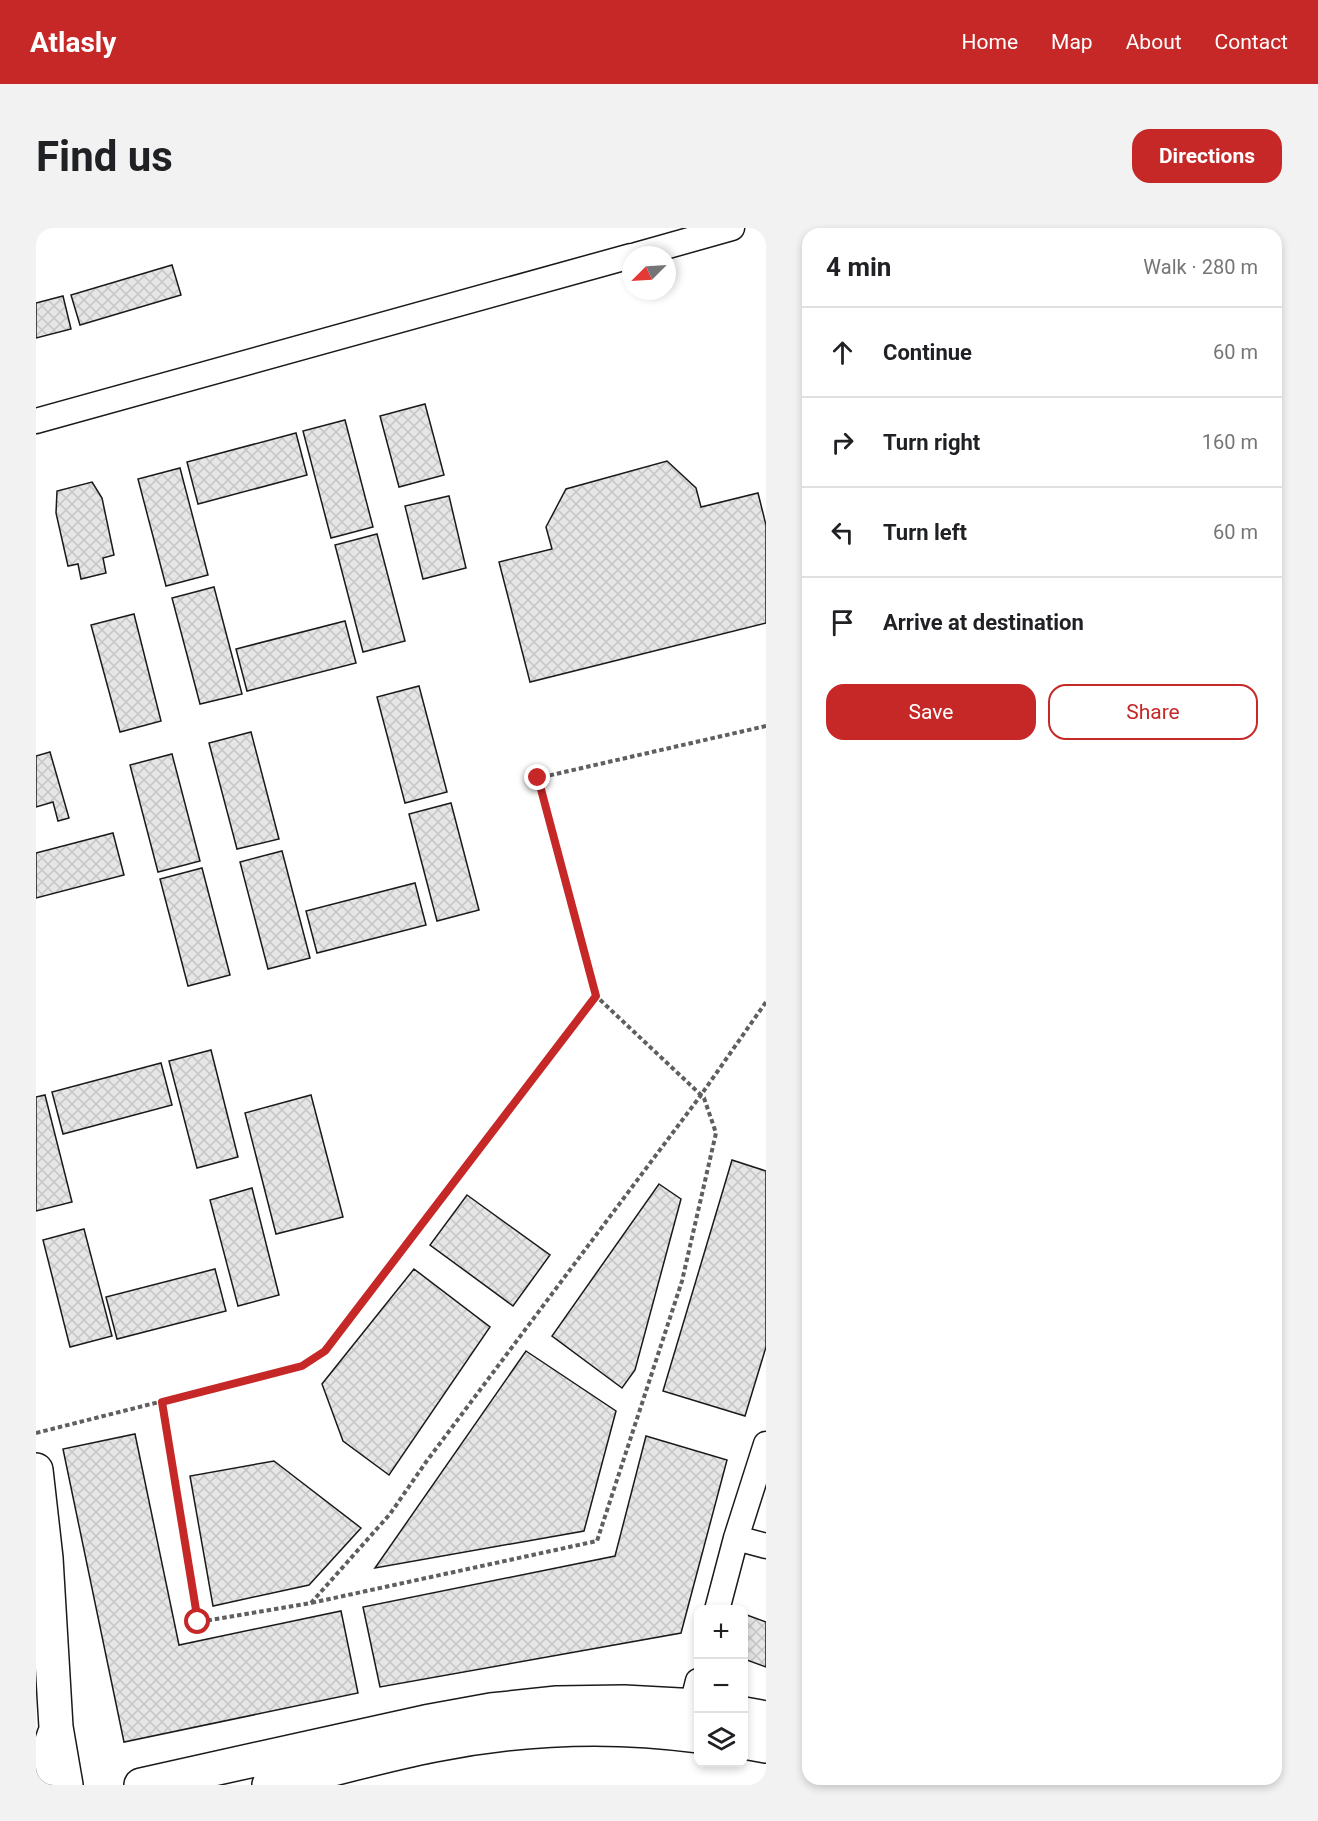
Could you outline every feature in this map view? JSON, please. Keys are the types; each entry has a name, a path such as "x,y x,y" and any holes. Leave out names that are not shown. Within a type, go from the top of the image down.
{"main road":[{"path":"36,1470 46,1558 56,1727 66,1785"},
{"path":"141,1785 424,1722 491,1710 557,1703 624,1702 694,1707"},
{"path":"269,1785 433,1745 496,1735 560,1730 624,1730 694,1708"},
{"path":"748,1715 766,1718"},
{"path":"38,1785 56,1727"},
{"path":"748,1743 766,1746"}],"street":[{"path":"668,246 732,228"},
{"path":"36,421 622,258"},
{"path":"718,1605 736,1538 766,1444"},
{"path":"736,1538 766,1546"}],"path":[{"path":"162,1402 198,1622 311,1604 597,1541 682,1281 716,1133 704,1098 596,996 538,778 766,726"},
{"path":"36,1433 302,1366 325,1351 596,996"},
{"path":"311,1604 390,1514 426,1462 701,1095 766,1002"}],"building":[{"path":"172,265 181,295 80,325 71,295"},
{"path":"63,296 71,329 36,338 36,303"},
{"path":"425,404 444,475 399,487 380,416"},
{"path":"345,420 373,527 331,538 303,431"},
{"path":"296,433 307,475 198,504 187,462"},
{"path":"667,461 696,488 701,507 758,493 766,525 766,623 530,682 499,562 552,549 546,527 566,489"},
{"path":"180,468 208,575 166,586 138,479"},
{"path":"92,482 102,498 114,555 103,558 106,573 81,579 78,564 68,566 56,513 57,491"},
{"path":"449,496 466,568 423,579 405,506"},
{"path":"377,534 405,641 363,652 335,545"},
{"path":"214,587 242,694 200,704 172,598"},
{"path":"134,614 161,721 120,732 91,625"},
{"path":"345,621 356,663 247,691 236,649"},
{"path":"419,686 447,792 405,803 377,697"},
{"path":"251,732 279,839 237,849 209,743"},
{"path":"50,752 69,818 58,821 53,802 36,807 36,756"},
{"path":"172,754 200,861 158,872 130,765"},
{"path":"451,803 479,910 437,921 409,814"},
{"path":"113,833 124,875 36,898 36,853"},
{"path":"282,851 310,958 268,969 240,862"},
{"path":"202,868 230,975 188,986 160,879"},
{"path":"415,883 426,925 317,953 306,911"},
{"path":"211,1050 238,1157 197,1168 169,1061"},
{"path":"161,1063 172,1105 63,1134 52,1092"},
{"path":"45,1095 72,1202 36,1211 36,1097"},
{"path":"311,1095 343,1217 276,1234 245,1113"},
{"path":"732,1160 766,1171 766,1347 745,1416 663,1391"},
{"path":"659,1184 681,1199 635,1370 622,1388 552,1336"},
{"path":"252,1188 279,1295 238,1306 210,1200"},
{"path":"467,1195 550,1255 513,1306 430,1245"},
{"path":"84,1229 112,1336 70,1347 43,1240"},
{"path":"215,1269 226,1311 117,1339 106,1297"},
{"path":"414,1269 490,1327 389,1475 343,1441 322,1384"},
{"path":"526,1351 616,1411 584,1531 375,1568"},
{"path":"135,1434 179,1645 341,1611 358,1693 124,1742 63,1449"},
{"path":"646,1436 727,1460 681,1633 380,1687 363,1607 615,1556"},
{"path":"274,1461 361,1528 309,1585 213,1606 190,1476"},
{"path":"748,1615 766,1622 766,1667 748,1660"}],"route":[{"path":"198,1622 162,1402 302,1366 325,1351 596,996 538,778"}]}
